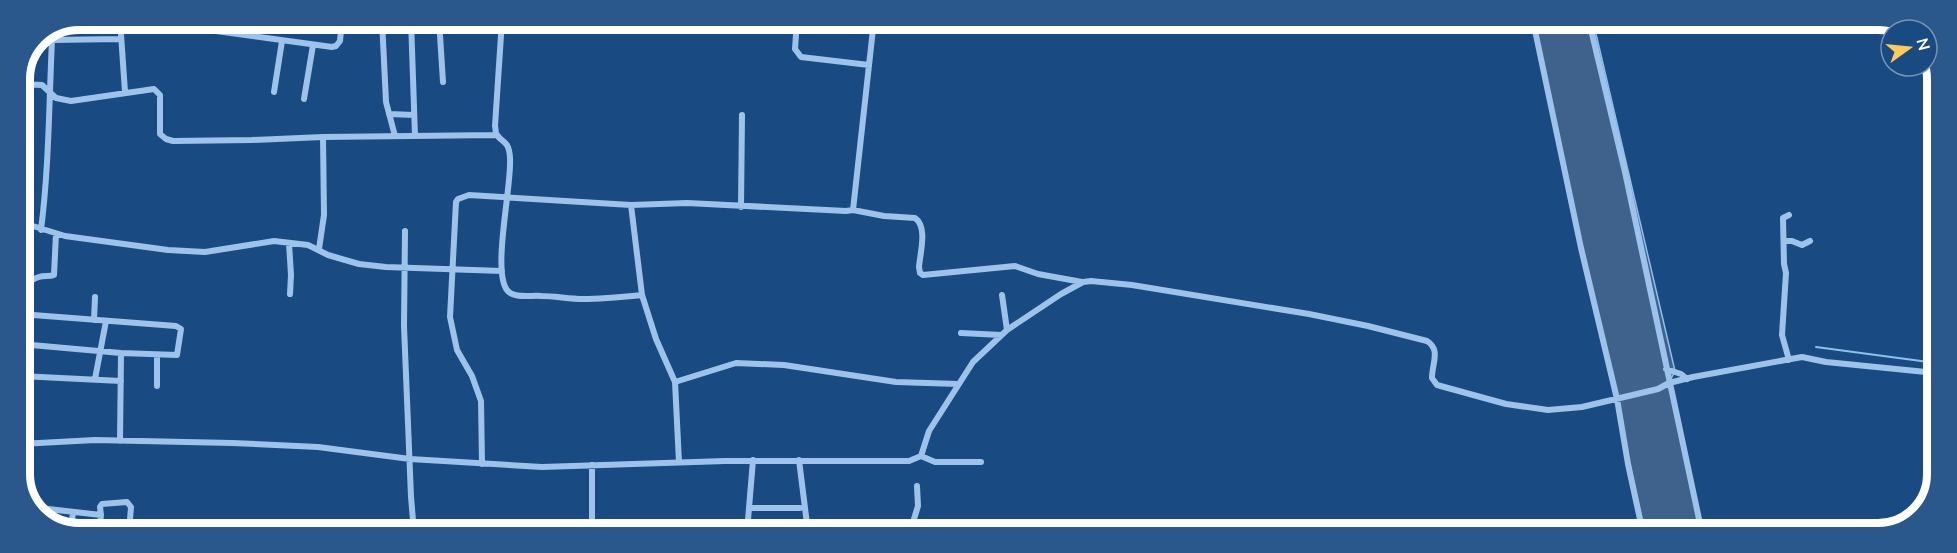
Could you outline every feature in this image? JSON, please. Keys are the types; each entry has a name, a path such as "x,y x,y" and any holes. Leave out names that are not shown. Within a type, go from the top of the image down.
{"street":[{"path":"121,30 125,92"},
{"path":"215,30 282,41 336,46 340,41 341,30"},
{"path":"382,30 386,102 395,136"},
{"path":"411,30 415,136"},
{"path":"440,30 443,82"},
{"path":"497,135 496,110 501,30"},
{"path":"796,30 795,49 801,57 869,65"},
{"path":"853,210 873,30"},
{"path":"1535,30 1581,248 1617,399 1641,523"},
{"path":"1591,30 1625,172 1700,523"},
{"path":"42,230 46,194 52,39 121,39"},
{"path":"274,92 282,41"},
{"path":"304,99 313,45"},
{"path":"30,84 42,85 56,98 71,101 148,89 158,92 160,95 160,134 165,139 220,141 497,135 507,144 510,156 508,197 503,230 502,271 507,291 512,294 585,299 642,295"},
{"path":"389,114 414,115"},
{"path":"741,207 742,116"},
{"path":"320,249 324,215 323,137"},
{"path":"482,464 481,401 472,376 457,350 450,317 456,202 469,195 631,205 687,203 853,210 884,216 915,218 923,227 919,267 923,275 1015,266 1038,274 1083,282 1132,285 1368,326 1427,341 1434,346 1436,351 1432,378 1437,385 1506,404 1561,410 1658,389 1687,378 1802,357 1826,362 1927,372"},
{"path":"631,205 642,295 656,339 675,382 679,462"},
{"path":"1789,215 1783,218 1786,273 1782,335 1789,360"},
{"path":"30,226 56,234 133,246 205,252 268,242 289,243 308,245 328,255 359,264 404,269 502,271"},
{"path":"405,231 404,269 414,523"},
{"path":"30,283 37,278 54,275 56,234"},
{"path":"1784,241 1793,241 1802,245 1810,241"},
{"path":"289,243 290,294"},
{"path":"921,456 929,431 973,362 1007,330 1083,282"},
{"path":"1002,295 1007,330"},
{"path":"94,320 95,297"},
{"path":"30,315 180,328 179,354 177,355 121,353 30,345"},
{"path":"95,379 106,321"},
{"path":"961,333 1001,335"},
{"path":"120,441 121,353"},
{"path":"156,355 157,386"},
{"path":"675,382 736,363 784,365 896,382 958,384"},
{"path":"1666,369 1687,378"},
{"path":"30,376 121,381"},
{"path":"30,443 95,440 232,443 318,447 410,459 542,467 753,460 895,462 909,461 921,456 935,462 981,462"},
{"path":"748,523 753,460"},
{"path":"799,460 807,523"},
{"path":"592,465 592,523"},
{"path":"915,523 918,506 917,486"},
{"path":"100,523 102,504 130,504 129,523"},
{"path":"749,508 800,508"},
{"path":"45,509 101,515"},
{"path":"72,522 73,513"}],"water":[{"path":"1534,30 1595,30 1675,371 1669,383 1700,523 1643,523"}],"waterway":[{"path":"1816,347 1927,362"}]}
